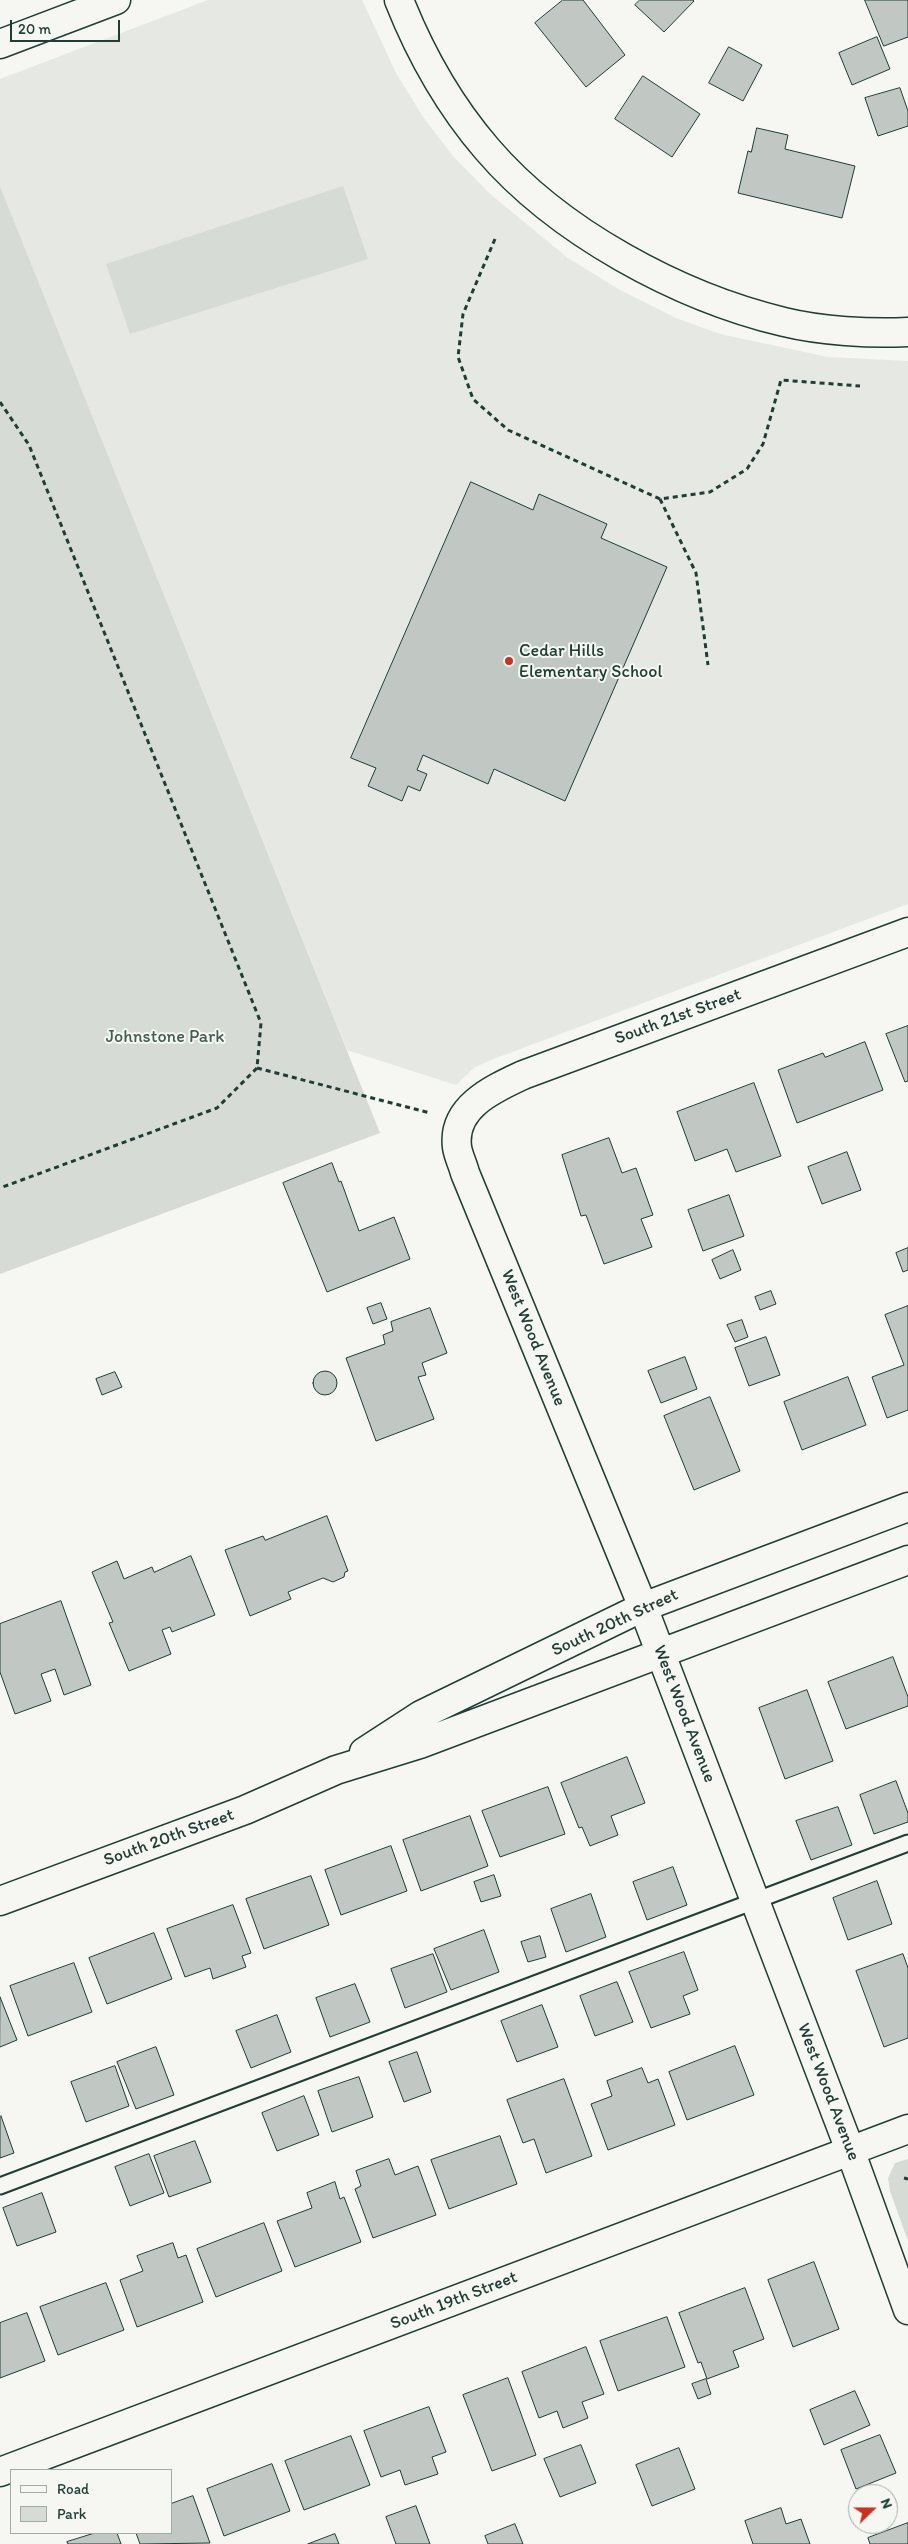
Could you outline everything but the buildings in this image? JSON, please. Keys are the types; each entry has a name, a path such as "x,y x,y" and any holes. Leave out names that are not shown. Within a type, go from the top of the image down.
{"street":[{"path":"0,44 116,0"},
{"path":"399,0 434,75 487,149 526,189 591,240 666,280 729,305 785,323 873,334 908,332"},
{"name":"South 21st Street","path":"460,1120 477,1100 523,1075 908,932"},
{"name":"West Wood Avenue","path":"460,1120 457,1146 465,1173 643,1607 850,2150 908,2310"},
{"name":"South 20th Street","path":"336,1770 421,1715 643,1607 908,1507"},
{"name":"South 20th Street","path":"0,1901 245,1810 336,1770 420,1744 908,1560"},
{"name":"South 19th Street","path":"0,2472 908,2128"}],"lane":[{"path":"0,2186 908,1843"}],"path":[{"path":"495,239 463,314 458,357 473,399 508,430 660,499 710,492 747,469 763,444 781,380 860,386"},
{"path":"0,402 29,444 260,1023 257,1068 217,1108 0,1188"},
{"path":"660,499 696,573 708,665"},
{"path":"257,1068 460,1120"}],"shaded area":[{"path":"208,0 362,0 396,73 423,117 453,156 490,194 568,258 618,289 676,318 720,334 828,357 908,361 908,904 496,1058 475,1067 456,1085 347,1050 0,186 0,79"}],"green space":[{"name":"Johnstone Park","path":"0,186 380,1133 0,1274"},
{"path":"343,186 368,259 130,334 106,264"},
{"path":"908,2159 908,2241 890,2191 888,2178 895,2163"}],"place":[{"name":"Cedar Hills Elementary School","path":"509,661"}]}
